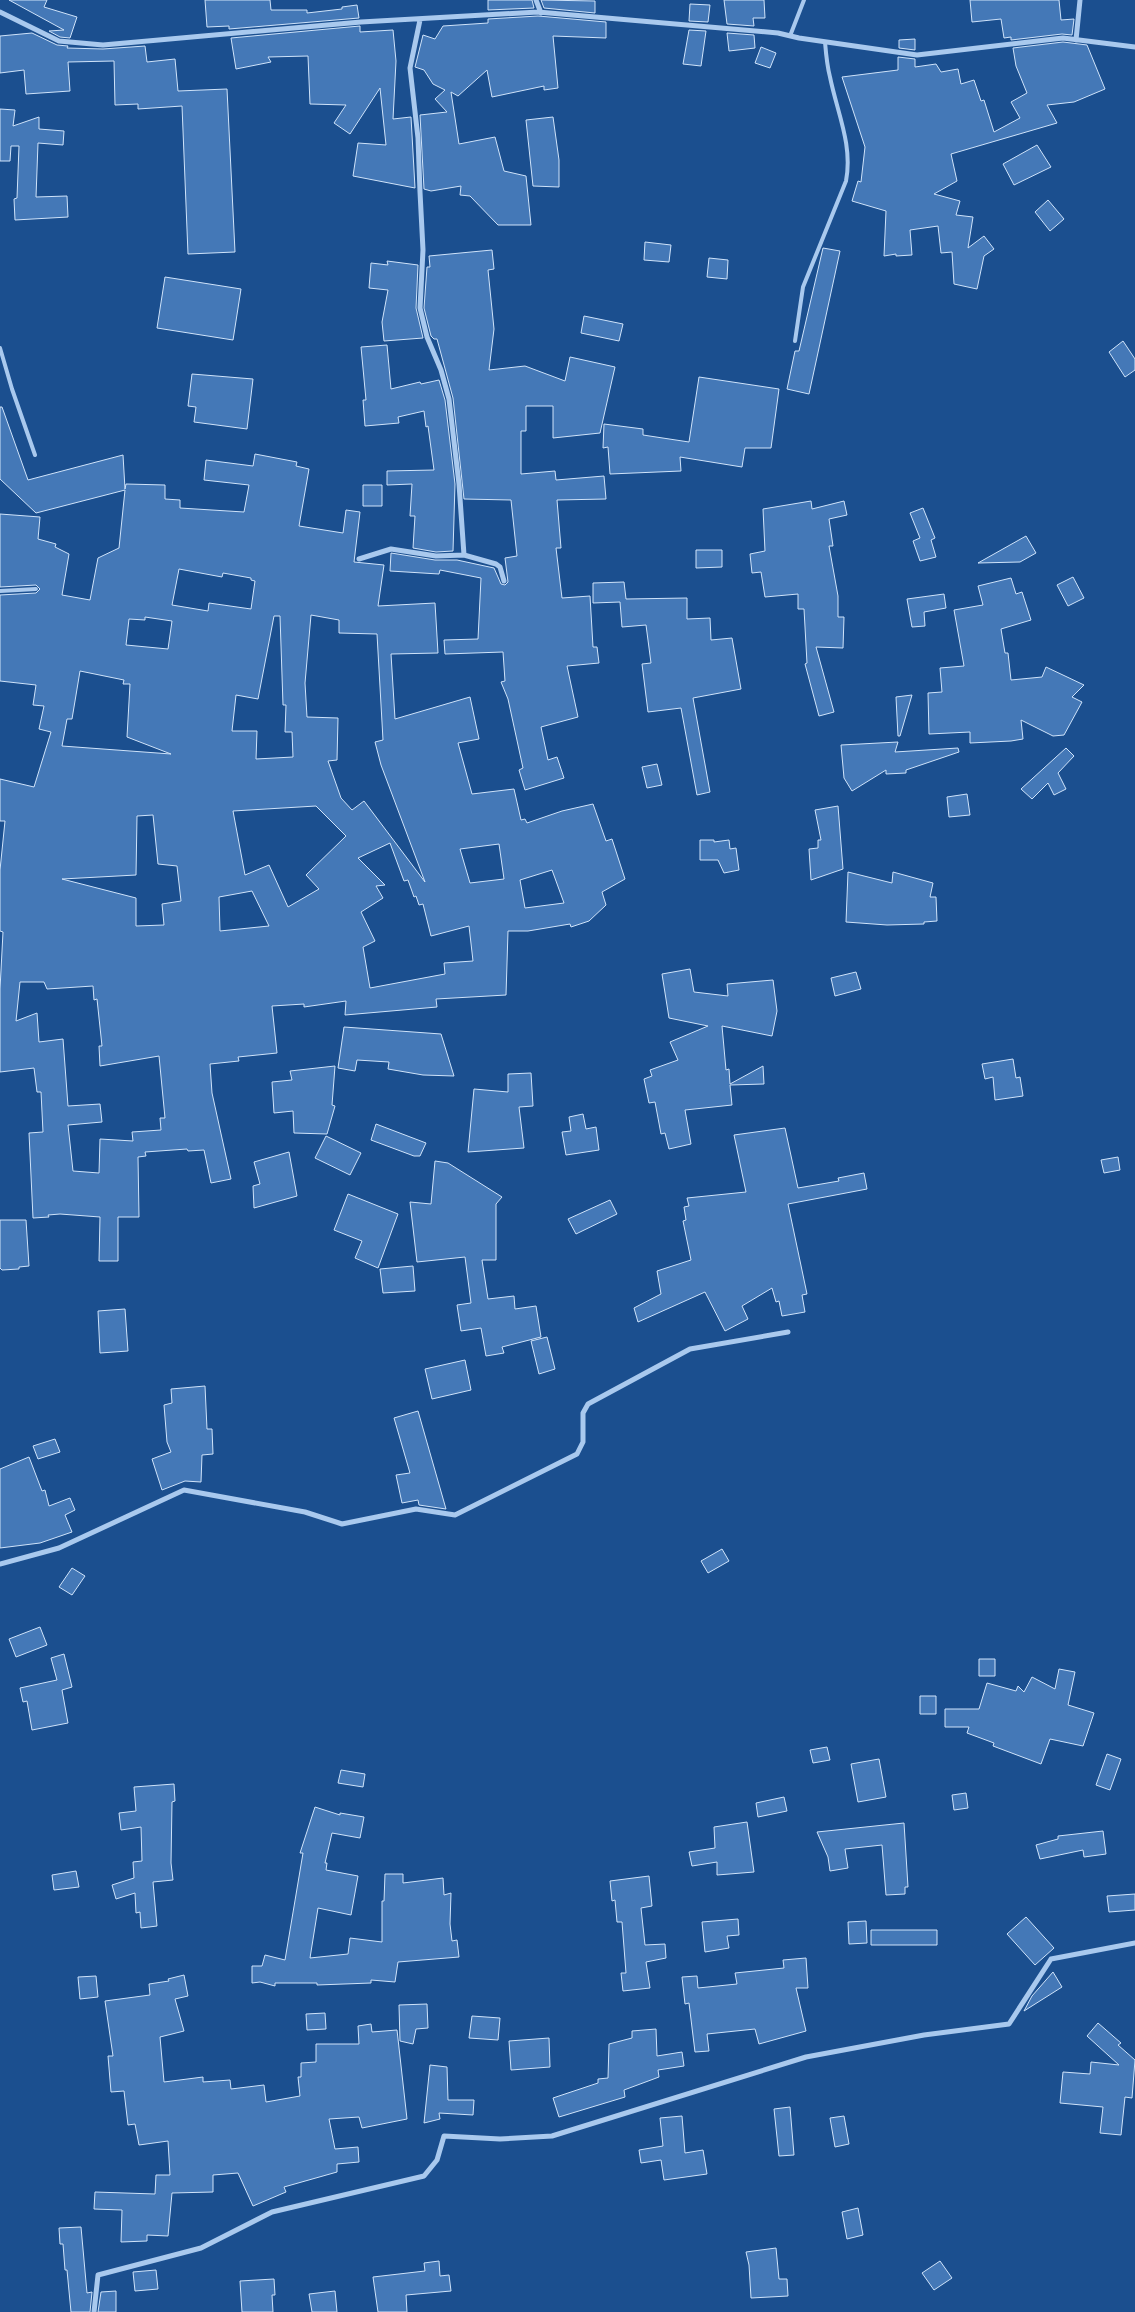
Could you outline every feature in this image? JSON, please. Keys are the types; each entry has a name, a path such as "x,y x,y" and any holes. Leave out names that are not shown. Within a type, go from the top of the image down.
{"street":[{"path":"536,0 541,12"},
{"path":"1076,40 1080,0"},
{"path":"0,12 59,41 104,45 361,22 541,12 778,33 825,42 917,55 1063,38 1135,47"},
{"path":"420,20 410,68 418,138 422,250 420,308 427,337 441,370 449,399 459,484 464,555"},
{"path":"359,559 390,549 436,556 464,555 496,564 500,567 504,581"},
{"path":"0,1564 60,1548 184,1490 305,1512 342,1524 416,1509 455,1515 577,1454 583,1442 583,1413 588,1404 690,1350 788,1332"},
{"path":"94,2312 98,2275 201,2248 272,2212 424,2176 437,2160 444,2136 500,2140 552,2136 806,2057 924,2035 1009,2024 1052,1959 1135,1943"}],"lane":[{"path":"790,36 804,0"},
{"path":"794,341 803,287 846,181 849,166 849,151 830,78 825,42"},
{"path":"0,348 35,455"},
{"path":"0,591 36,589"}],"building":[{"path":"9,0 47,0 44,7 77,17 70,38 60,37 49,31 64,30"},
{"path":"205,0 270,0 271,10 307,10 307,13 342,9 342,7 357,5 359,18 229,29 229,26 207,27"},
{"path":"488,0 532,0 534,8 488,10"},
{"path":"541,0 595,1 595,13 544,8"},
{"path":"724,0 764,0 765,18 753,18 754,26 727,24"},
{"path":"970,0 1059,0 1061,20 1074,19 1072,35 1062,34 1011,40 1011,37 1004,38 1001,19 972,22"},
{"path":"690,4 710,5 708,22 689,21"},
{"path":"538,16 606,22 606,38 553,36 558,88 544,90 544,86 492,97 487,70 458,96 451,92 459,144 495,137 504,171 526,176 531,225 498,225 470,196 460,195 461,186 431,191 424,189 420,115 447,112 435,99 445,90 433,84 424,70 415,67 423,35 435,39 443,26 488,23 488,19"},
{"path":"360,26 360,32 393,30 396,61 393,119 411,117 415,188 353,176 358,143 386,145 380,88 350,134 334,123 346,105 310,104 308,56 268,57 271,62 236,69 231,38"},
{"path":"689,30 706,31 701,66 683,64"},
{"path":"32,33 57,45 68,46 67,48 103,49 145,46 147,62 175,59 178,91 227,89 235,252 188,254 182,106 138,109 138,104 115,105 114,61 68,62 70,91 26,94 24,70 0,73 0,36"},
{"path":"727,33 754,35 755,48 729,51"},
{"path":"915,39 915,50 899,48 899,40"},
{"path":"1063,42 1087,45 1105,89 1074,102 1047,105 1057,123 951,154 957,181 934,194 960,201 956,215 973,217 968,248 984,236 994,249 984,256 977,289 954,284 952,252 941,253 938,226 910,230 912,255 896,256 896,254 884,256 886,211 852,201 858,181 861,182 865,147 842,77 898,70 898,57 915,59 915,67 936,64 941,72 958,69 961,84 974,80 981,101 984,100 994,132 1020,118 1011,102 1027,93 1016,66 1013,48"},
{"path":"761,47 776,53 770,68 755,63"},
{"path":"0,109 15,110 13,126 39,117 39,129 64,131 63,145 38,143 36,197 67,196 68,217 15,220 14,199 17,198 19,146 11,146 10,161 0,161"},
{"path":"553,117 559,160 559,187 533,186 526,120"},
{"path":"1037,145 1051,167 1014,185 1003,164"},
{"path":"1048,200 1064,219 1050,231 1035,212"},
{"path":"645,242 671,245 669,262 644,260"},
{"path":"823,248 840,251 809,394 787,389 795,351 799,351"},
{"path":"492,250 494,269 488,270 494,329 489,370 525,366 565,381 570,357 615,367 600,433 553,438 553,406 526,406 526,431 521,431 521,474 555,471 556,480 604,476 606,499 557,500 561,548 556,548 562,598 590,596 593,647 597,647 599,663 567,666 578,717 541,727 548,760 557,757 564,778 525,790 519,770 523,768 508,699 501,682 505,681 503,652 445,654 444,640 478,639 481,578 440,570 439,574 390,571 391,553 435,560 457,560 494,568 501,584 505,585 508,582 505,558 517,556 511,500 464,499 453,398 437,339 431,336 424,308 427,267 430,267 429,256"},
{"path":"709,258 728,260 727,279 707,277"},
{"path":"387,261 418,265 416,308 423,338 384,341 382,322 388,290 369,288 371,263 388,265"},
{"path":"165,277 241,289 233,340 157,328"},
{"path":"584,316 623,324 619,341 581,333"},
{"path":"1123,341 1135,359 1135,370 1125,377 1109,352"},
{"path":"387,345 391,389 420,382 421,384 439,380 445,400 455,484 453,551 436,552 413,548 415,516 410,516 412,484 387,485 387,471 434,470 424,411 398,417 399,423 365,426 363,400 366,400 361,347"},
{"path":"192,374 253,379 247,429 194,422 196,407 188,406"},
{"path":"699,377 779,389 771,448 745,448 742,467 680,457 681,471 610,474 608,447 603,448 604,424 643,429 643,435 689,442"},
{"path":"0,407 2,407 28,480 123,455 125,489 126,484 165,485 165,499 180,500 180,508 244,512 249,485 204,480 206,460 253,466 255,454 297,462 296,466 309,469 299,526 343,533 346,510 360,512 354,562 384,565 378,606 435,603 438,653 391,654 395,719 470,697 479,739 458,743 472,794 514,789 521,820 525,819 527,823 562,811 593,804 606,841 612,839 625,879 602,892 606,905 589,921 571,927 570,924 528,931 508,931 506,995 436,999 437,1007 345,1015 346,1001 304,1007 304,1004 272,1006 277,1053 238,1057 239,1061 210,1064 212,1093 231,1179 211,1183 204,1150 188,1151 187,1149 145,1152 146,1156 138,1157 139,1217 118,1217 118,1261 99,1261 100,1217 60,1214 33,1218 29,1133 43,1132 41,1092 37,1092 34,1068 0,1072 0,989 3,932 0,931 0,870 5,821 0,821 0,779 34,787 51,732 39,729 44,706 33,705 36,685 0,681 0,595 36,593 40,589 36,585 0,587 0,514 40,517 38,539 56,544 55,547 69,554 62,595 90,600 98,558 119,548 125,490 36,513 0,479","holes":["179,569 222,577 223,573 251,578 251,580 255,581 251,609 209,603 208,611 172,605","311,615 339,620 339,633 377,634 383,740 375,742 381,765 425,882 364,801 352,810 341,798 328,761 337,760 338,718 307,717 305,683","274,616 280,616 283,705 286,705 285,732 292,732 293,757 256,759 257,731 232,731 236,695 258,699","145,617 172,621 168,649 126,645 129,619 145,620","80,671 124,680 123,684 130,684 127,737 171,754 62,746 67,719 72,719","316,806 346,836 306,875 319,889 288,907 269,865 245,875 233,811","153,815 158,864 177,866 181,901 162,904 164,925 136,926 136,898 62,879 136,875 137,816","390,843 404,881 408,880 414,897 416,896 419,905 423,904 431,936 469,926 473,961 444,963 445,974 370,988 363,947 375,941 361,912 383,898 376,886 385,885 358,858","499,844 504,879 470,883 460,849","552,870 564,903 525,908 520,880","252,891 269,926 220,931 219,897","20,982 44,982 47,989 93,986 94,1000 97,999 102,1046 99,1046 100,1066 159,1056 165,1118 160,1118 161,1130 132,1132 133,1141 100,1139 99,1173 73,1171 68,1125 102,1122 100,1104 68,1106 63,1039 39,1042 37,1013 16,1021"]},
{"path":"363,485 382,485 382,506 363,506"},
{"path":"811,501 812,509 844,501 847,515 829,519 833,546 829,546 838,596 838,617 844,617 843,648 816,647 834,712 819,716 805,664 807,663 804,609 798,609 798,594 765,597 761,572 752,573 750,554 765,551 763,509"},
{"path":"923,508 935,538 931,540 936,557 920,561 913,541 920,538 910,513"},
{"path":"1026,536 1036,553 1020,562 978,563"},
{"path":"696,550 722,550 722,567 696,568"},
{"path":"1073,577 1084,598 1068,606 1057,585"},
{"path":"1011,578 1016,594 1022,592 1031,620 1001,629 1005,653 1008,653 1011,680 1042,677 1046,667 1084,685 1072,697 1082,702 1064,735 1053,736 1021,720 1023,739 1011,741 970,743 970,732 929,734 928,693 942,692 940,668 964,666 954,610 983,605 978,586"},
{"path":"624,582 626,599 687,598 687,619 710,618 711,640 732,638 741,689 693,698 710,792 697,795 681,708 648,712 642,664 651,663 646,625 622,627 620,602 593,603 593,583"},
{"path":"944,594 946,608 924,612 925,626 912,627 907,599"},
{"path":"912,695 900,736 898,736 896,697"},
{"path":"898,742 895,752 958,748 959,752 906,770 906,773 886,774 886,770 852,791 844,778 841,745"},
{"path":"1066,748 1074,756 1058,773 1066,789 1054,795 1048,783 1032,799 1021,789"},
{"path":"657,764 662,785 647,788 642,767"},
{"path":"967,794 970,815 949,817 947,797"},
{"path":"838,806 843,869 811,880 809,849 818,848 818,840 821,840 815,810"},
{"path":"700,840 714,840 714,842 729,840 730,849 736,848 739,870 724,873 718,860 700,860"},
{"path":"848,872 892,883 893,872 933,883 930,897 936,897 937,921 924,922 924,924 887,925 846,922"},
{"path":"690,969 694,992 728,996 727,984 773,980 777,1011 772,1036 722,1026 726,1070 729,1069 730,1084 763,1066 764,1084 730,1085 732,1105 685,1110 691,1144 669,1149 665,1133 661,1134 655,1102 649,1103 644,1079 652,1076 650,1070 678,1060 670,1042 708,1026 669,1018 662,974"},
{"path":"856,972 861,989 835,996 831,978"},
{"path":"344,1027 441,1034 454,1076 423,1075 388,1069 389,1062 357,1060 355,1071 338,1068"},
{"path":"1013,1059 1016,1078 1020,1077 1023,1096 995,1100 993,1077 985,1079 982,1064"},
{"path":"335,1066 332,1105 335,1106 327,1134 294,1133 293,1111 274,1113 272,1082 292,1080 290,1071"},
{"path":"531,1073 533,1106 519,1107 524,1148 468,1152 474,1089 508,1092 508,1074"},
{"path":"583,1114 586,1129 596,1127 599,1150 566,1155 562,1132 571,1131 569,1117"},
{"path":"376,1124 426,1143 420,1156 414,1156 371,1140"},
{"path":"785,1128 798,1188 839,1181 838,1178 864,1173 867,1189 788,1204 807,1294 802,1295 805,1312 782,1316 779,1301 776,1302 772,1288 742,1306 748,1319 725,1331 705,1292 638,1322 634,1308 661,1294 657,1271 691,1260 683,1221 686,1220 684,1207 689,1206 687,1198 746,1192 734,1135"},
{"path":"326,1136 361,1153 350,1175 315,1158"},
{"path":"289,1152 297,1196 254,1208 253,1186 260,1184 254,1162"},
{"path":"1118,1157 1120,1170 1104,1173 1101,1160"},
{"path":"435,1161 448,1163 502,1197 496,1204 496,1260 482,1260 488,1299 514,1296 515,1309 536,1306 541,1337 502,1347 504,1353 486,1356 481,1328 461,1331 457,1305 471,1303 465,1257 417,1262 410,1202 431,1204"},
{"path":"348,1194 398,1214 378,1268 355,1258 362,1241 334,1230"},
{"path":"610,1200 617,1214 576,1234 568,1219"},
{"path":"0,1220 26,1220 29,1266 19,1267 19,1269 2,1270 0,1268"},
{"path":"413,1266 415,1291 383,1293 380,1269"},
{"path":"125,1309 128,1351 100,1353 98,1311"},
{"path":"547,1337 555,1369 539,1374 531,1341"},
{"path":"465,1360 471,1390 432,1399 425,1369"},
{"path":"205,1386 207,1429 212,1429 213,1454 202,1455 201,1482 185,1481 162,1490 152,1459 171,1452 167,1442 164,1405 172,1403 171,1389"},
{"path":"418,1411 446,1509 419,1505 418,1500 402,1503 396,1475 410,1473 394,1418"},
{"path":"55,1439 60,1452 38,1459 33,1446"},
{"path":"29,1457 42,1491 45,1490 49,1506 70,1498 75,1510 65,1515 72,1532 40,1543 0,1548 0,1469"},
{"path":"722,1549 729,1561 708,1573 701,1561"},
{"path":"72,1568 85,1576 72,1595 59,1587"},
{"path":"40,1627 47,1645 16,1657 9,1639"},
{"path":"64,1654 72,1687 62,1690 68,1723 32,1730 27,1701 23,1702 20,1688 57,1680 51,1658"},
{"path":"979,1659 995,1659 995,1676 979,1676"},
{"path":"1059,1669 1075,1672 1068,1705 1094,1713 1083,1746 1050,1739 1041,1764 993,1746 994,1743 967,1733 969,1727 945,1727 945,1709 979,1709 987,1683 1016,1691 1018,1686 1024,1692 1032,1677 1055,1689"},
{"path":"920,1696 936,1696 936,1714 920,1714"},
{"path":"827,1747 830,1760 813,1763 810,1750"},
{"path":"1107,1754 1121,1759 1110,1790 1096,1785"},
{"path":"879,1759 886,1797 858,1802 851,1764"},
{"path":"341,1770 365,1774 363,1787 338,1783"},
{"path":"174,1784 175,1801 172,1802 171,1863 173,1880 153,1882 157,1926 141,1928 140,1912 136,1913 135,1893 116,1899 112,1885 134,1878 133,1862 142,1861 141,1827 121,1830 119,1813 136,1811 134,1787"},
{"path":"966,1793 968,1808 954,1810 952,1795"},
{"path":"784,1797 787,1811 758,1817 756,1803"},
{"path":"315,1807 340,1815 340,1813 364,1817 360,1838 332,1833 325,1863 327,1863 326,1870 358,1876 351,1915 318,1908 310,1958 348,1954 350,1938 382,1942 382,1901 384,1901 385,1874 403,1874 403,1883 443,1878 444,1895 451,1893 450,1924 452,1941 457,1940 459,1957 398,1962 395,1982 371,1980 371,1983 317,1985 317,1983 275,1983 275,1986 260,1982 252,1983 252,1966 262,1966 265,1955 285,1960 303,1853 300,1853"},
{"path":"747,1822 754,1872 717,1875 717,1862 692,1866 689,1852 715,1848 714,1827"},
{"path":"904,1823 908,1887 905,1887 905,1894 886,1895 882,1845 845,1849 848,1868 830,1871 828,1857 817,1832"},
{"path":"1103,1831 1106,1854 1084,1857 1083,1850 1040,1859 1036,1845 1058,1839 1058,1836"},
{"path":"76,1871 79,1887 54,1890 52,1875"},
{"path":"649,1876 652,1906 641,1908 645,1945 665,1944 666,1958 646,1962 650,1988 623,1991 621,1973 626,1973 622,1922 617,1922 615,1900 612,1901 610,1881"},
{"path":"1135,1894 1135,1910 1109,1912 1107,1896"},
{"path":"1026,1917 1054,1948 1035,1965 1007,1934"},
{"path":"738,1919 739,1935 727,1936 729,1948 705,1952 702,1922"},
{"path":"866,1921 867,1943 849,1944 848,1922"},
{"path":"871,1930 937,1930 937,1945 871,1945"},
{"path":"806,1958 808,1988 796,1988 806,2031 759,2044 755,2029 707,2034 709,2051 695,2052 689,2003 685,2004 682,1977 697,1976 698,1988 737,1984 735,1973 784,1968 783,1960"},
{"path":"1053,1972 1062,1987 1024,2011 1032,1996"},
{"path":"184,1975 188,1996 175,1999 184,2031 160,2037 164,2082 203,2077 203,2082 230,2080 231,2089 264,2085 266,2102 300,2096 298,2077 301,2077 301,2063 316,2062 316,2044 359,2044 358,2026 371,2024 372,2032 397,2030 407,2119 362,2128 359,2117 329,2119 335,2149 358,2147 359,2162 337,2164 337,2172 284,2187 286,2192 253,2206 238,2173 213,2175 213,2192 172,2193 168,2236 147,2235 147,2241 121,2242 122,2210 94,2209 95,2192 155,2194 156,2175 170,2175 168,2141 139,2145 135,2124 128,2125 124,2091 111,2092 108,2056 113,2056 105,2001 150,1995 149,1984 169,1981 168,1979"},
{"path":"96,1976 98,1997 80,1999 78,1977"},
{"path":"427,2004 428,2028 416,2029 413,2044 400,2041 399,2005"},
{"path":"325,2013 326,2029 307,2030 306,2014"},
{"path":"472,2016 500,2018 498,2040 469,2038"},
{"path":"1098,2023 1121,2043 1118,2045 1135,2060 1132,2098 1125,2097 1121,2135 1100,2133 1103,2107 1060,2103 1063,2072 1090,2074 1091,2062 1119,2065 1087,2036"},
{"path":"656,2029 657,2056 682,2052 684,2066 658,2070 659,2077 624,2090 625,2097 559,2117 553,2098 598,2083 598,2079 608,2078 609,2044 632,2038 632,2031"},
{"path":"549,2038 550,2067 511,2070 509,2041"},
{"path":"430,2065 447,2067 448,2100 474,2100 473,2115 439,2113 440,2119 424,2123"},
{"path":"790,2107 794,2155 779,2156 774,2109"},
{"path":"682,2116 685,2153 703,2150 707,2174 664,2180 661,2160 641,2163 639,2150 663,2146 660,2118"},
{"path":"844,2116 849,2144 835,2147 830,2118"},
{"path":"858,2208 863,2235 847,2239 842,2212"},
{"path":"81,2227 87,2293 92,2292 90,2312 71,2312 67,2270 65,2270 63,2244 60,2244 59,2228"},
{"path":"776,2248 779,2279 787,2279 788,2296 751,2298 749,2265 746,2252"},
{"path":"439,2261 440,2276 449,2275 451,2291 406,2295 407,2312 378,2312 373,2277 425,2271 424,2263"},
{"path":"940,2261 952,2278 934,2290 922,2273"},
{"path":"156,2270 158,2289 135,2291 133,2272"},
{"path":"274,2279 275,2295 272,2295 273,2312 242,2312 240,2281"},
{"path":"116,2291 116,2312 98,2312 101,2292"},
{"path":"335,2291 337,2312 312,2312 309,2294"}]}
